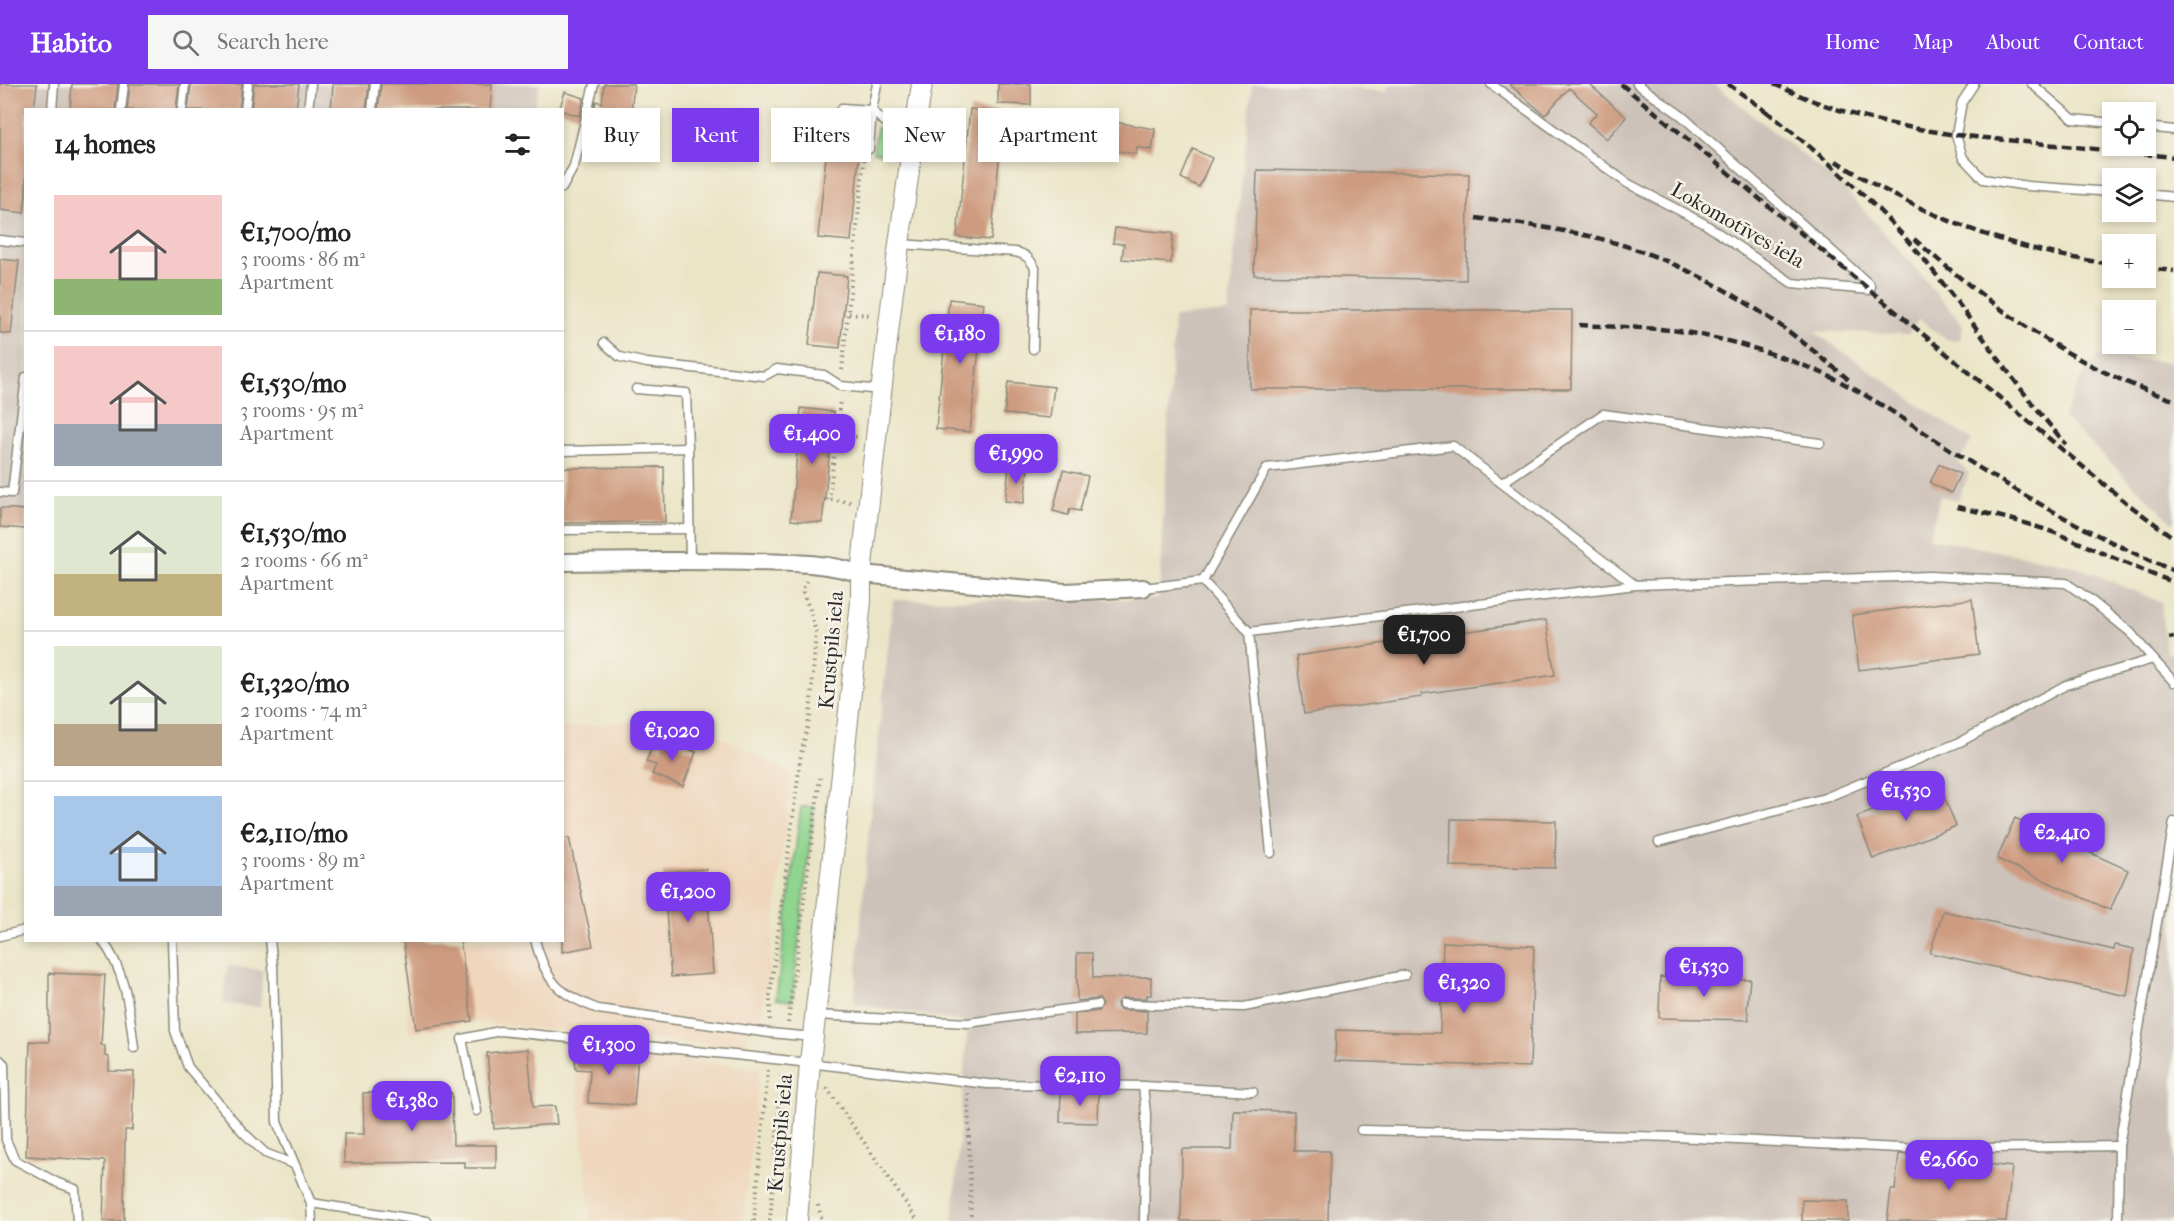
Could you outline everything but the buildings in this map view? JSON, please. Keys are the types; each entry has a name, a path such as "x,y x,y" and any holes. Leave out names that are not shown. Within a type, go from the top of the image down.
{"street":[{"name":"Krustpils iela","path":"918,108 922,84"},
{"name":"Krustpils iela","path":"796,1221 810,1063 861,602 861,574 898,244 910,162"},
{"path":"564,562 690,560 814,564 844,568 861,574 1065,592 1143,588"}],"lane":[{"path":"52,108 54,84"},
{"path":"122,108 124,84"},
{"path":"182,108 185,84"},
{"path":"245,108 248,84"},
{"path":"308,108 311,84"},
{"path":"372,108 375,84"},
{"path":"564,184 573,166 594,84"},
{"path":"871,120 877,84"},
{"name":"Lokomotīves iela","path":"1491,84 1627,183 1705,224 1792,283 1870,290 1870,285 1682,116 1637,84"},
{"path":"1974,84 1962,102 1956,135 1963,158 1983,179 2028,186 2102,191"},
{"path":"2032,84 2073,118 2102,122"},
{"path":"872,110 883,122"},
{"path":"2156,128 2174,130"},
{"path":"2156,195 2174,197"},
{"path":"0,240 24,243"},
{"path":"898,244 1024,254 1035,268 1033,349"},
{"path":"604,342 620,357 647,363 764,376 777,369 788,370 824,375 841,386 882,390"},
{"path":"636,389 686,393 690,560"},
{"path":"0,492 12,493 24,394"},
{"path":"1502,483 1603,414 1820,443"},
{"path":"1203,581 1267,468 1453,446 1635,585"},
{"path":"564,451 688,448"},
{"path":"564,530 689,529"},
{"path":"1249,632 1635,585 1930,576 2066,583 2130,632 2174,682"},
{"path":"1143,588 1203,581"},
{"path":"1203,581 1249,632 1271,853"},
{"path":"1659,842 1825,798 1960,742 2066,685 2153,659"},
{"path":"2118,1221 2119,1146 2174,822"},
{"path":"0,936 24,930"},
{"path":"103,942 113,956 127,991 134,1048"},
{"path":"172,942 175,1031 188,1067 243,1132 265,1153 293,1164"},
{"path":"270,942 273,966 277,1122 311,1203 312,1221"},
{"path":"536,942 541,962 555,987 577,1001 598,1009 813,1037"},
{"path":"1123,1004 1244,1007 1405,975"},
{"path":"816,1015 968,1023 1097,1005"},
{"path":"477,1111 462,1039 500,1031 769,1058 968,1082 1016,1085 1143,1086 1253,1092"},
{"path":"0,1060 4,1064 6,1140 15,1160 75,1190 77,1221"},
{"path":"1143,1086 1146,1113 1144,1221"},
{"path":"1361,1130 1676,1137 1920,1149 2119,1146"},
{"path":"311,1203 427,1221"}],"path":[{"path":"854,502 827,499 833,435 841,386 845,313 863,162"},
{"path":"845,313 870,315"},
{"path":"833,435 856,437"},
{"path":"770,1033 770,995 801,754 810,716 816,632 802,591 814,564"},
{"path":"786,1035 821,767"},
{"path":"754,1221 769,1058"},
{"path":"770,1221 783,1060"},
{"path":"810,1063 918,1221"},
{"path":"968,1082 971,1221"}],"shaded area":[{"path":"0,84 540,84 534,108 24,108 24,529 0,527"},
{"path":"1252,84 1298,84 1387,92 1390,84 1714,84 1844,188 1963,325 1961,339 1948,340 1919,319 1908,334 1813,331 1972,441 1958,462 1969,474 1958,500 1940,496 1929,538 2075,566 2161,602 2166,653 2174,653 2174,1221 953,1221 968,1023 854,1003 868,838 893,600 1159,599 1174,317 1228,312"},
{"path":"2097,356 2174,363 2174,524 2063,417 2081,378"},
{"path":"625,722 713,733 792,774 764,1006 747,1038 745,1048 474,1022 409,1034 401,942 564,942 564,728"},
{"path":"227,966 263,970 260,1007 223,1004"},
{"path":"574,1049 760,1068 743,1221 591,1221"}],"green space":[{"path":"877,128 883,128 883,153 873,152"},
{"path":"801,807 814,807 792,1001 776,999"}],"railway":[{"path":"1621,84 2128,504 2174,538"},
{"path":"1728,84 1773,116"},
{"path":"1774,84 1834,108 1870,119 1913,128 1956,135 2174,157"},
{"path":"1766,111 1850,182 1908,241 1944,284 2029,400 2066,444"},
{"path":"1836,161 1901,198 1968,228 2039,250 2102,262"},
{"path":"1476,218 1549,228 1593,237 1659,258 1743,301 1807,345 1849,380"},
{"path":"1914,239 2004,311 2068,353 2137,387 2174,400"},
{"path":"2156,269 2174,271"},
{"path":"1579,325 1696,334 1745,346 1810,368 1869,398 2040,504 2093,533 2174,571"},
{"path":"1957,507 2043,529 2174,582"},
{"path":"2169,638 2174,637"}]}
